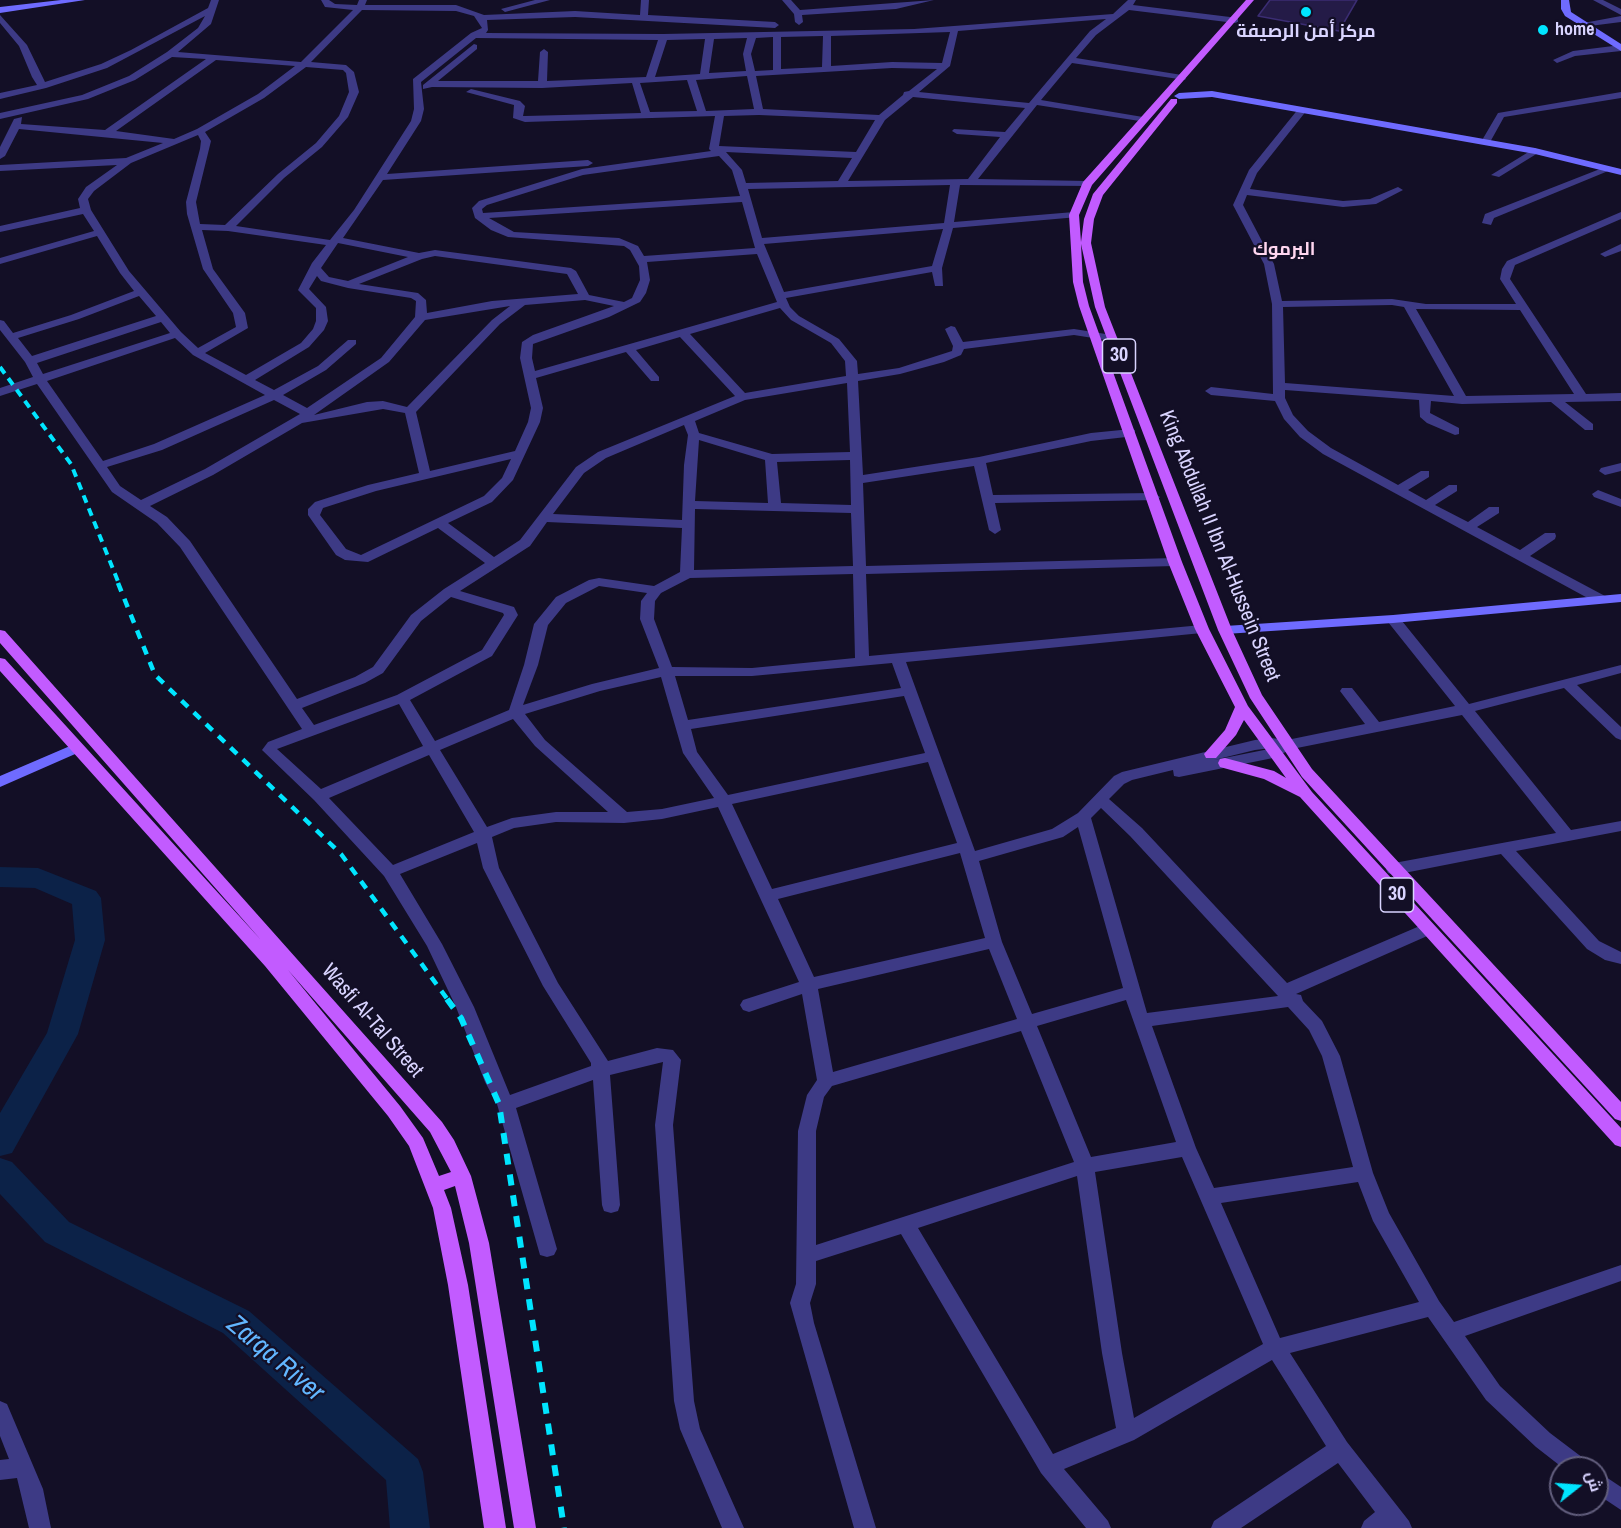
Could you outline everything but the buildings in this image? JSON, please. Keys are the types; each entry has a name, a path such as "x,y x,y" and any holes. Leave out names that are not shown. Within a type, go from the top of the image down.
{"main road":[{"name":"King Abdullah II Ibn Al-Hussein Street","path":"1250,0 1216,49 1179,96 1104,185 1091,211 1087,231 1088,255 1100,307 1225,630 1276,747 1307,796 1621,1140"},
{"name":"King Abdullah II Ibn Al-Hussein Street","path":"1263,0 1216,49 1182,78 1088,184 1074,215 1078,282 1094,336 1154,497 1175,562 1202,629 1242,707 1276,747 1320,788 1620,1112"},
{"name":"Wasfi Al-Tal Street","path":"0,634 436,1127 462,1176 479,1243 525,1528"},
{"name":"Wasfi Al-Tal Street","path":"0,662 271,962 394,1110 417,1143 435,1185 458,1286 495,1528"},
{"path":"1211,754 1231,732 1242,707"},
{"path":"1225,763 1269,775 1307,796"},
{"path":"435,1185 462,1176"}],"street":[{"path":"20,7 42,0"},
{"path":"0,10 81,0"},
{"path":"0,116 101,92 132,78 170,54 207,24 215,0"},
{"path":"325,0 332,7 361,3 450,8 479,16 565,14 669,18 827,33 954,31 1113,16"},
{"path":"479,16 510,4 546,0"},
{"path":"645,0 645,17"},
{"path":"786,0 798,13 799,30"},
{"path":"798,13 896,6 930,0"},
{"path":"1565,0 1565,9 1568,14 1621,48"},
{"path":"1598,0 1621,12"},
{"path":"307,413 272,396 197,353 177,334 125,273 86,210 84,195 128,161 200,131 261,96 303,64 361,3"},
{"path":"971,182 1007,135 1093,33 1130,4 1235,20"},
{"path":"0,96 43,86 125,56 210,10"},
{"path":"479,16 485,33"},
{"path":"0,18 23,45 36,77 43,86"},
{"path":"650,80 659,37 669,18"},
{"path":"1582,24 1621,19"},
{"path":"245,381 305,345 318,330 322,321 321,308 303,290 317,263 381,177 416,122 419,109 416,81 474,35 485,33 659,37 777,34 799,30"},
{"path":"842,183 880,118 907,94 946,66 954,31"},
{"path":"417,90 431,84 485,33"},
{"path":"826,70 827,33"},
{"path":"777,34 777,71"},
{"path":"704,75 710,35"},
{"path":"752,35 747,54 759,112"},
{"path":"1557,60 1574,54 1621,48"},
{"path":"542,85 544,52"},
{"path":"170,54 348,69 354,92 343,117 319,145 281,176 228,228"},
{"path":"107,133 164,95 213,58"},
{"path":"1071,60 1182,78"},
{"path":"447,86 542,85 650,80 892,65 946,66"},
{"path":"690,76 702,113"},
{"path":"635,80 646,115"},
{"path":"431,84 517,103 520,106 518,118 759,112 880,118"},
{"path":"1195,85 1212,94"},
{"path":"907,94 1034,104 1143,120"},
{"path":"1179,96 1212,94 1535,151 1621,172"},
{"path":"1486,142 1501,115 1621,95"},
{"path":"1302,110 1252,172 1238,205 1269,264 1277,304 1279,392 1288,416 1315,443 1600,599"},
{"path":"0,156 22,112"},
{"path":"718,151 720,113"},
{"path":"16,126 173,141"},
{"path":"957,130 1007,135"},
{"path":"197,353 242,328 239,313 208,269 191,202 205,149 206,141 200,131"},
{"path":"381,177 718,151 860,155"},
{"path":"519,454 425,474 319,505 314,509 314,515 341,552 350,557 363,559 441,524 488,499 499,490 519,454 537,408 526,358 528,342 552,331 605,315 636,300 641,293 645,280 641,259 634,248 620,241 512,235 495,228 479,216 477,208 493,198 582,172 718,151 732,162 743,186 760,246 781,300 795,318 843,348 851,361 862,663"},
{"path":"1496,176 1535,151"},
{"path":"0,168 128,161"},
{"path":"1487,223 1489,216 1608,169"},
{"path":"743,186 971,182 1088,184"},
{"path":"939,284 937,268 949,224 955,183"},
{"path":"1243,191 1343,204 1372,202 1398,190"},
{"path":"479,216 746,199"},
{"path":"0,229 86,210"},
{"path":"641,259 949,224 1074,215"},
{"path":"1581,396 1505,279 1511,263 1618,219"},
{"path":"198,227 228,228 335,241 419,256"},
{"path":"0,261 100,232"},
{"path":"1605,254 1621,247"},
{"path":"348,285 419,256 435,254 571,272 585,297"},
{"path":"316,268 325,279 348,285 414,295 421,300 421,317"},
{"path":"531,376 683,333 781,300 937,268"},
{"path":"11,337 75,317 141,292"},
{"path":"140,506 294,423 385,360 421,317 492,304 585,297 624,305"},
{"path":"410,411 495,322 522,302"},
{"path":"1277,304 1392,302 1426,308 1525,307"},
{"path":"1408,304 1462,400"},
{"path":"30,361 161,318"},
{"path":"0,323 30,361 41,381 116,489 162,520 185,544 296,705 310,730"},
{"path":"296,705 360,680 378,670 392,654 403,633 417,618 449,592 525,543 580,470 591,462 691,427 742,397 934,362 957,352 959,346 951,329"},
{"path":"959,346 1069,332 1112,338"},
{"path":"683,333 742,397"},
{"path":"0,392 41,381 177,334"},
{"path":"99,466 158,447 272,396 322,368 352,342"},
{"path":"629,349 655,378"},
{"path":"1211,391 1462,400 1621,397"},
{"path":"1425,398 1424,414 1431,420 1455,431"},
{"path":"1553,398 1589,427"},
{"path":"294,423 351,407 383,405 410,411"},
{"path":"410,411 425,474"},
{"path":"691,427 771,458 856,456"},
{"path":"687,574 691,427"},
{"path":"857,480 979,460 1091,437 1131,433"},
{"path":"771,458 775,508"},
{"path":"979,460 995,530"},
{"path":"1605,471 1621,467"},
{"path":"1398,490 1425,474"},
{"path":"1426,505 1453,488"},
{"path":"1598,494 1621,504"},
{"path":"988,499 1154,497"},
{"path":"689,505 857,509"},
{"path":"1468,528 1494,510"},
{"path":"546,518 688,524"},
{"path":"441,524 495,564"},
{"path":"1521,556 1550,536"},
{"path":"826,1081 809,985 713,780 693,759 667,671 647,619 648,601 656,590 687,574 1175,562"},
{"path":"624,818 540,743 516,712 517,696 531,666 537,632 553,608 585,586 599,582 656,590"},
{"path":"449,592 506,608 511,615 487,653 402,698 310,730 273,745 269,750 319,796 390,872 434,944 465,1007 494,1082 506,1104 548,1249"},
{"path":"1225,630 1393,619 1621,598"},
{"path":"1393,619 1567,836"},
{"path":"319,796 516,712 597,687 667,671 752,672 1202,629"},
{"path":"898,659 968,852 994,942 1085,1166 1126,1433"},
{"path":"768,896 968,852 1045,838 1083,817 1127,776 1211,754 1276,747 1466,709 1621,669"},
{"path":"1568,684 1621,735"},
{"path":"682,726 910,691"},
{"path":"1347,691 1376,728"},
{"path":"402,698 483,834 491,868 551,986 595,1052 601,1070 611,1206"},
{"path":"1115,786 1131,786 1225,763 1276,747"},
{"path":"0,782 77,748"},
{"path":"390,872 483,834 530,819 624,818 724,803 933,756"},
{"path":"1101,800 1136,832 1290,995 1316,1026 1331,1056 1364,1173 1380,1215 1432,1307 1493,1393 1543,1440 1564,1456"},
{"path":"1083,817 1131,992 1187,1148 1275,1348 1340,1449 1395,1521 1372,1528"},
{"path":"1395,869 1621,825"},
{"path":"1503,848 1593,945 1611,956 1621,958"},
{"path":"1141,1021 1290,995 1428,929"},
{"path":"749,1005 809,985 994,942"},
{"path":"865,1528 800,1303 806,1284 807,1131 816,1095 826,1081 1131,992"},
{"path":"506,1104 601,1070 662,1054 672,1060 663,1125 684,1401 690,1429 733,1528"},
{"path":"807,1256 1085,1166 1187,1148"},
{"path":"1210,1197 1364,1173"},
{"path":"905,1224 1048,1466 1100,1528"},
{"path":"1449,1333 1621,1273"},
{"path":"1048,1466 1126,1433 1275,1348 1432,1307"},
{"path":"0,1411 32,1489 40,1528"},
{"path":"1222,1528 1340,1449"},
{"path":"0,1470 23,1467"},
{"path":"1609,1490 1621,1500"}],"waterway":[{"name":"Zarqa River","path":"0,877 38,878 86,898 90,940 62,1034 0,1143"},
{"name":"Zarqa River","path":"0,1172 57,1232 236,1322 404,1472 410,1528"}],"railway":[{"path":"0,367 71,464 119,584"},
{"path":"118,583 155,675 341,854 448,1000"},
{"path":"447,999 461,1018 499,1104 564,1528"}],"place":[{"name":"مركز أمن الرصيفة","path":"1306,12"},
{"name":"home","path":"1543,30"}],"district":[{"name":"اليرموك","path":"1284,250"}]}
